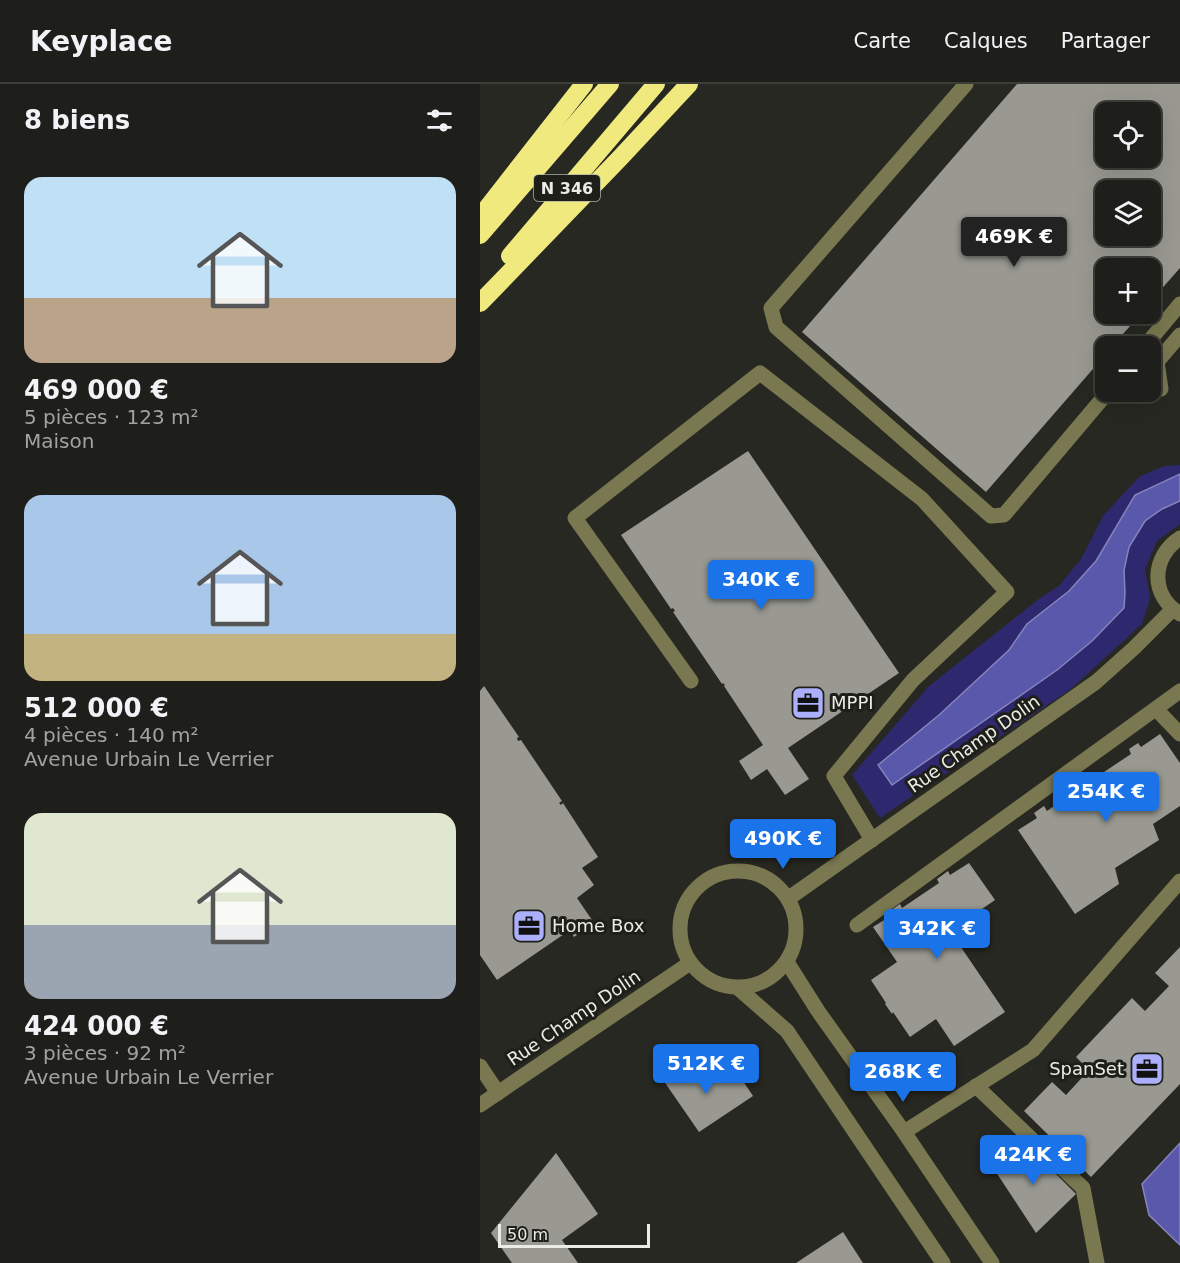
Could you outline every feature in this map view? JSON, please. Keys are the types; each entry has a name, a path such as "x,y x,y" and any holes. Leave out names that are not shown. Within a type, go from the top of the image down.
{"highway":[{"path":"480,218 584,84"},
{"name":"N 346","path":"480,235 610,84"},
{"name":"N 346","path":"480,292 656,84"},
{"path":"480,303 689,84"}],"street":[{"path":"966,84 771,308 776,327 991,516 1004,515 1100,402"},
{"path":"1153,336 1180,304"},
{"path":"1161,357 1180,335"},
{"path":"691,681 575,518 760,373 922,499 1007,592 913,680 834,776 872,840"},
{"path":"1177,612 1164,598 1158,584 1158,569 1162,556 1171,544 1180,538"},
{"name":"Rue Champ Dolin","path":"789,898 1096,682 1177,612"},
{"path":"856,925 1180,691"},
{"path":"1156,709 1180,734"},
{"path":"743,871 762,876 778,886 789,898 795,915 795,945 787,962 774,976 757,985 738,988 719,986 703,977 690,963 681,946 679,927 682,909 692,892 706,880 724,872 743,871"},
{"path":"904,1132 1033,1050 1180,881"},
{"path":"787,962 818,1011 904,1132 992,1263"},
{"name":"Rue Champ Dolin","path":"480,1105 690,963"},
{"path":"738,988 788,1031 943,1263"},
{"path":"480,1066 498,1093"},
{"path":"976,1086 1083,1188 1097,1263"}],"shaded area":[{"path":"1180,465 1180,524 1157,541 1145,569 1150,599 1142,624 1071,689 880,818 852,775 929,686 1040,598 1059,586 1081,559 1103,516 1139,477 1164,466"},
{"path":"1180,474 1180,501 1162,509 1145,521 1129,547 1124,570 1124,608 1092,641 1057,670 892,785 878,765 939,715 1009,650 1027,624 1069,591 1096,561 1135,495"},
{"path":"1180,1143 1180,1245 1149,1215 1142,1184"}],"building":[{"path":"1017,84 1180,84 1180,268 1161,290 1161,258 1095,258 1095,324 1132,324 1121,336 1095,336 1095,367 986,492 802,332"},
{"path":"748,451 899,673 788,748 809,779 785,795 767,769 751,780 739,761 763,745 725,685 722,684 673,612 675,611 673,608 671,609 621,535"},
{"path":"484,686 519,737 518,741 521,740 562,801 559,803 561,805 563,803 598,857 582,868 594,885 577,898 594,923 574,937 570,930 497,980 480,955 480,691"},
{"path":"1160,734 1180,763 1180,806 1153,824 1159,840 1115,868 1119,884 1075,914 1018,830 1037,818 1034,813 1044,806 1047,811 1084,785 1082,781 1092,774 1095,778 1131,754 1129,749 1138,743 1141,747"},
{"path":"969,863 995,900 950,931 1005,1012 954,1046 936,1019 910,1037 885,1004 871,980 897,962 873,927 892,915 890,911 900,904 902,908 939,883 937,879 948,871 950,875"},
{"path":"1180,947 1180,1084 1091,1177 1024,1111 1052,1082 1066,1095 1089,1070 1076,1057 1132,998 1145,1011 1169,986 1155,973"},
{"path":"687,1060 706,1088 735,1069 753,1096 699,1132 661,1077"},
{"path":"1022,1140 1076,1194 1036,1233 994,1169"},
{"path":"556,1153 598,1214 562,1240 578,1263 512,1263 491,1233"},
{"path":"843,1232 863,1263 796,1263"}],"place":[{"name":"MPPI","path":"808,703"},
{"name":"Home Box","path":"529,926"},
{"name":"SpanSet","path":"1147,1069"}]}
